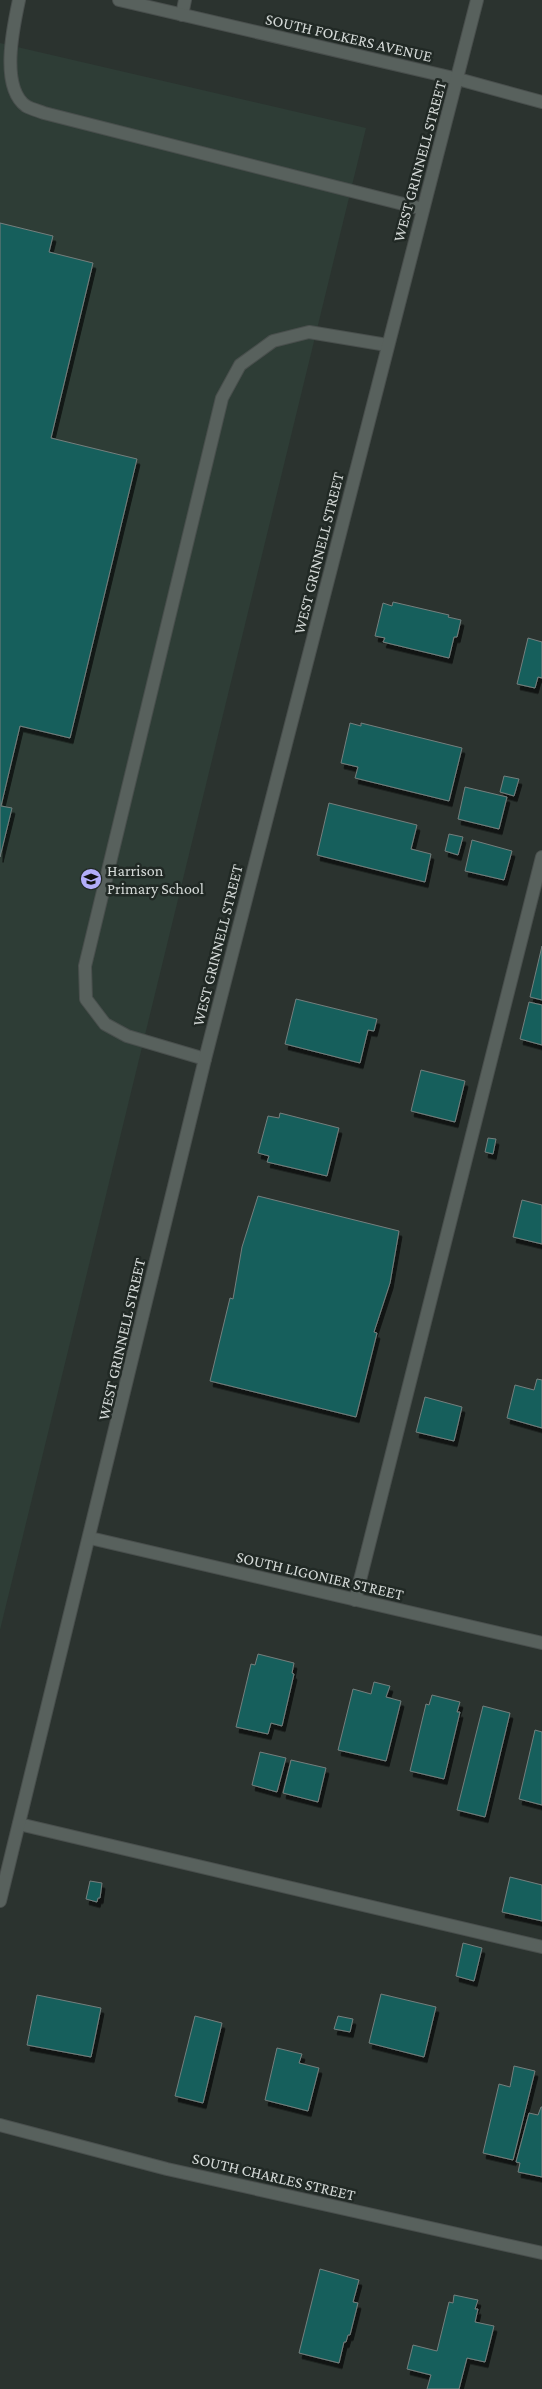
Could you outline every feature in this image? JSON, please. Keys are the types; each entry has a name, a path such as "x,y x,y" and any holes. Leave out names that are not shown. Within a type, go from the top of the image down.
{"street":[{"path":"19,0 12,31 9,78 15,94 26,106 44,113 423,209"},
{"name":"SOUTH FOLKERS AVENUE","path":"120,0 458,79 542,102"},
{"path":"182,15 185,0"},
{"name":"WEST GRINNELL STREET","path":"0,1901 90,1538 205,1059 477,0"},
{"path":"205,1059 127,1036 105,1024 86,999 85,966 222,398 240,365 273,340 309,332 387,345"},
{"path":"355,1600 542,857"},
{"name":"SOUTH LIGONIER STREET","path":"90,1538 542,1643"},
{"path":"19,1824 542,1947"},
{"name":"SOUTH CHARLES STREET","path":"0,2125 167,2169 542,2253"}],"shaded area":[{"name":"Harrison Primary School","path":"0,43 366,128 0,1630"}],"building":[{"path":"0,223 53,236 49,252 93,263 51,438 137,459 70,738 20,726 1,806 12,808 0,857"},
{"path":"393,602 449,615 448,617 461,620 457,637 454,637 449,658 383,642 385,638 375,636 383,603 392,606"},
{"path":"528,638 542,642 542,678 538,677 535,688 517,684"},
{"path":"350,723 361,726 361,723 462,748 449,801 355,778 358,767 341,763"},
{"path":"504,776 519,779 514,796 500,792"},
{"path":"465,787 507,797 499,829 458,819"},
{"path":"329,803 417,825 411,849 431,854 425,882 317,855"},
{"path":"449,834 463,837 458,855 445,851"},
{"path":"472,840 512,851 504,880 465,871"},
{"path":"542,946 542,1000 530,997"},
{"path":"296,999 377,1019 374,1031 368,1030 360,1063 285,1044"},
{"path":"529,1002 542,1005 542,1045 520,1039"},
{"path":"421,1070 465,1081 455,1122 411,1111"},
{"path":"280,1113 339,1128 327,1176 267,1162 269,1156 258,1153 268,1116 279,1118"},
{"path":"488,1138 496,1139 493,1154 485,1152"},
{"path":"258,1196 399,1231 390,1283 374,1332 377,1333 356,1417 210,1381 230,1298 233,1299 242,1247"},
{"path":"522,1200 542,1205 542,1244 513,1237"},
{"path":"537,1379 542,1380 542,1428 507,1418 515,1385 534,1390"},
{"path":"425,1397 462,1407 454,1441 416,1432"},
{"path":"258,1654 294,1663 292,1673 294,1674 282,1726 271,1723 268,1734 236,1727 251,1664 255,1665"},
{"path":"374,1682 390,1686 386,1697 401,1701 386,1761 338,1750 353,1689 371,1694"},
{"path":"432,1695 460,1702 457,1712 460,1712 444,1779 410,1771 426,1704 429,1705"},
{"path":"483,1706 510,1713 485,1817 457,1810"},
{"path":"535,1730 542,1732 542,1805 519,1799"},
{"path":"260,1752 286,1758 277,1792 252,1785"},
{"path":"291,1760 326,1768 318,1802 283,1793"},
{"path":"510,1877 542,1885 542,1921 502,1912"},
{"path":"90,1881 102,1883 100,1898 98,1898 97,1902 86,1899"},
{"path":"463,1943 482,1948 474,1981 456,1976"},
{"path":"381,1994 436,2007 424,2057 369,2043"},
{"path":"37,1995 101,2008 91,2057 27,2045"},
{"path":"195,2016 222,2023 203,2103 175,2096"},
{"path":"338,2016 353,2019 350,2032 334,2029"},
{"path":"277,2048 302,2054 299,2063 319,2068 308,2111 265,2100"},
{"path":"514,2066 535,2071 513,2160 483,2153 499,2084 510,2087"},
{"path":"541,2107 542,2177 518,2172 520,2163 516,2162 529,2113 538,2115"},
{"path":"320,2269 359,2280 353,2302 358,2303 350,2335 348,2335 346,2342 344,2342 339,2363 299,2353"},
{"path":"454,2295 478,2300 475,2309 478,2309 475,2322 494,2326 485,2362 467,2358 459,2389 427,2389 431,2375 407,2369 413,2345 437,2351 449,2302 453,2303"}],"place":[{"name":"Harrison Primary School","path":"91,879"}]}
